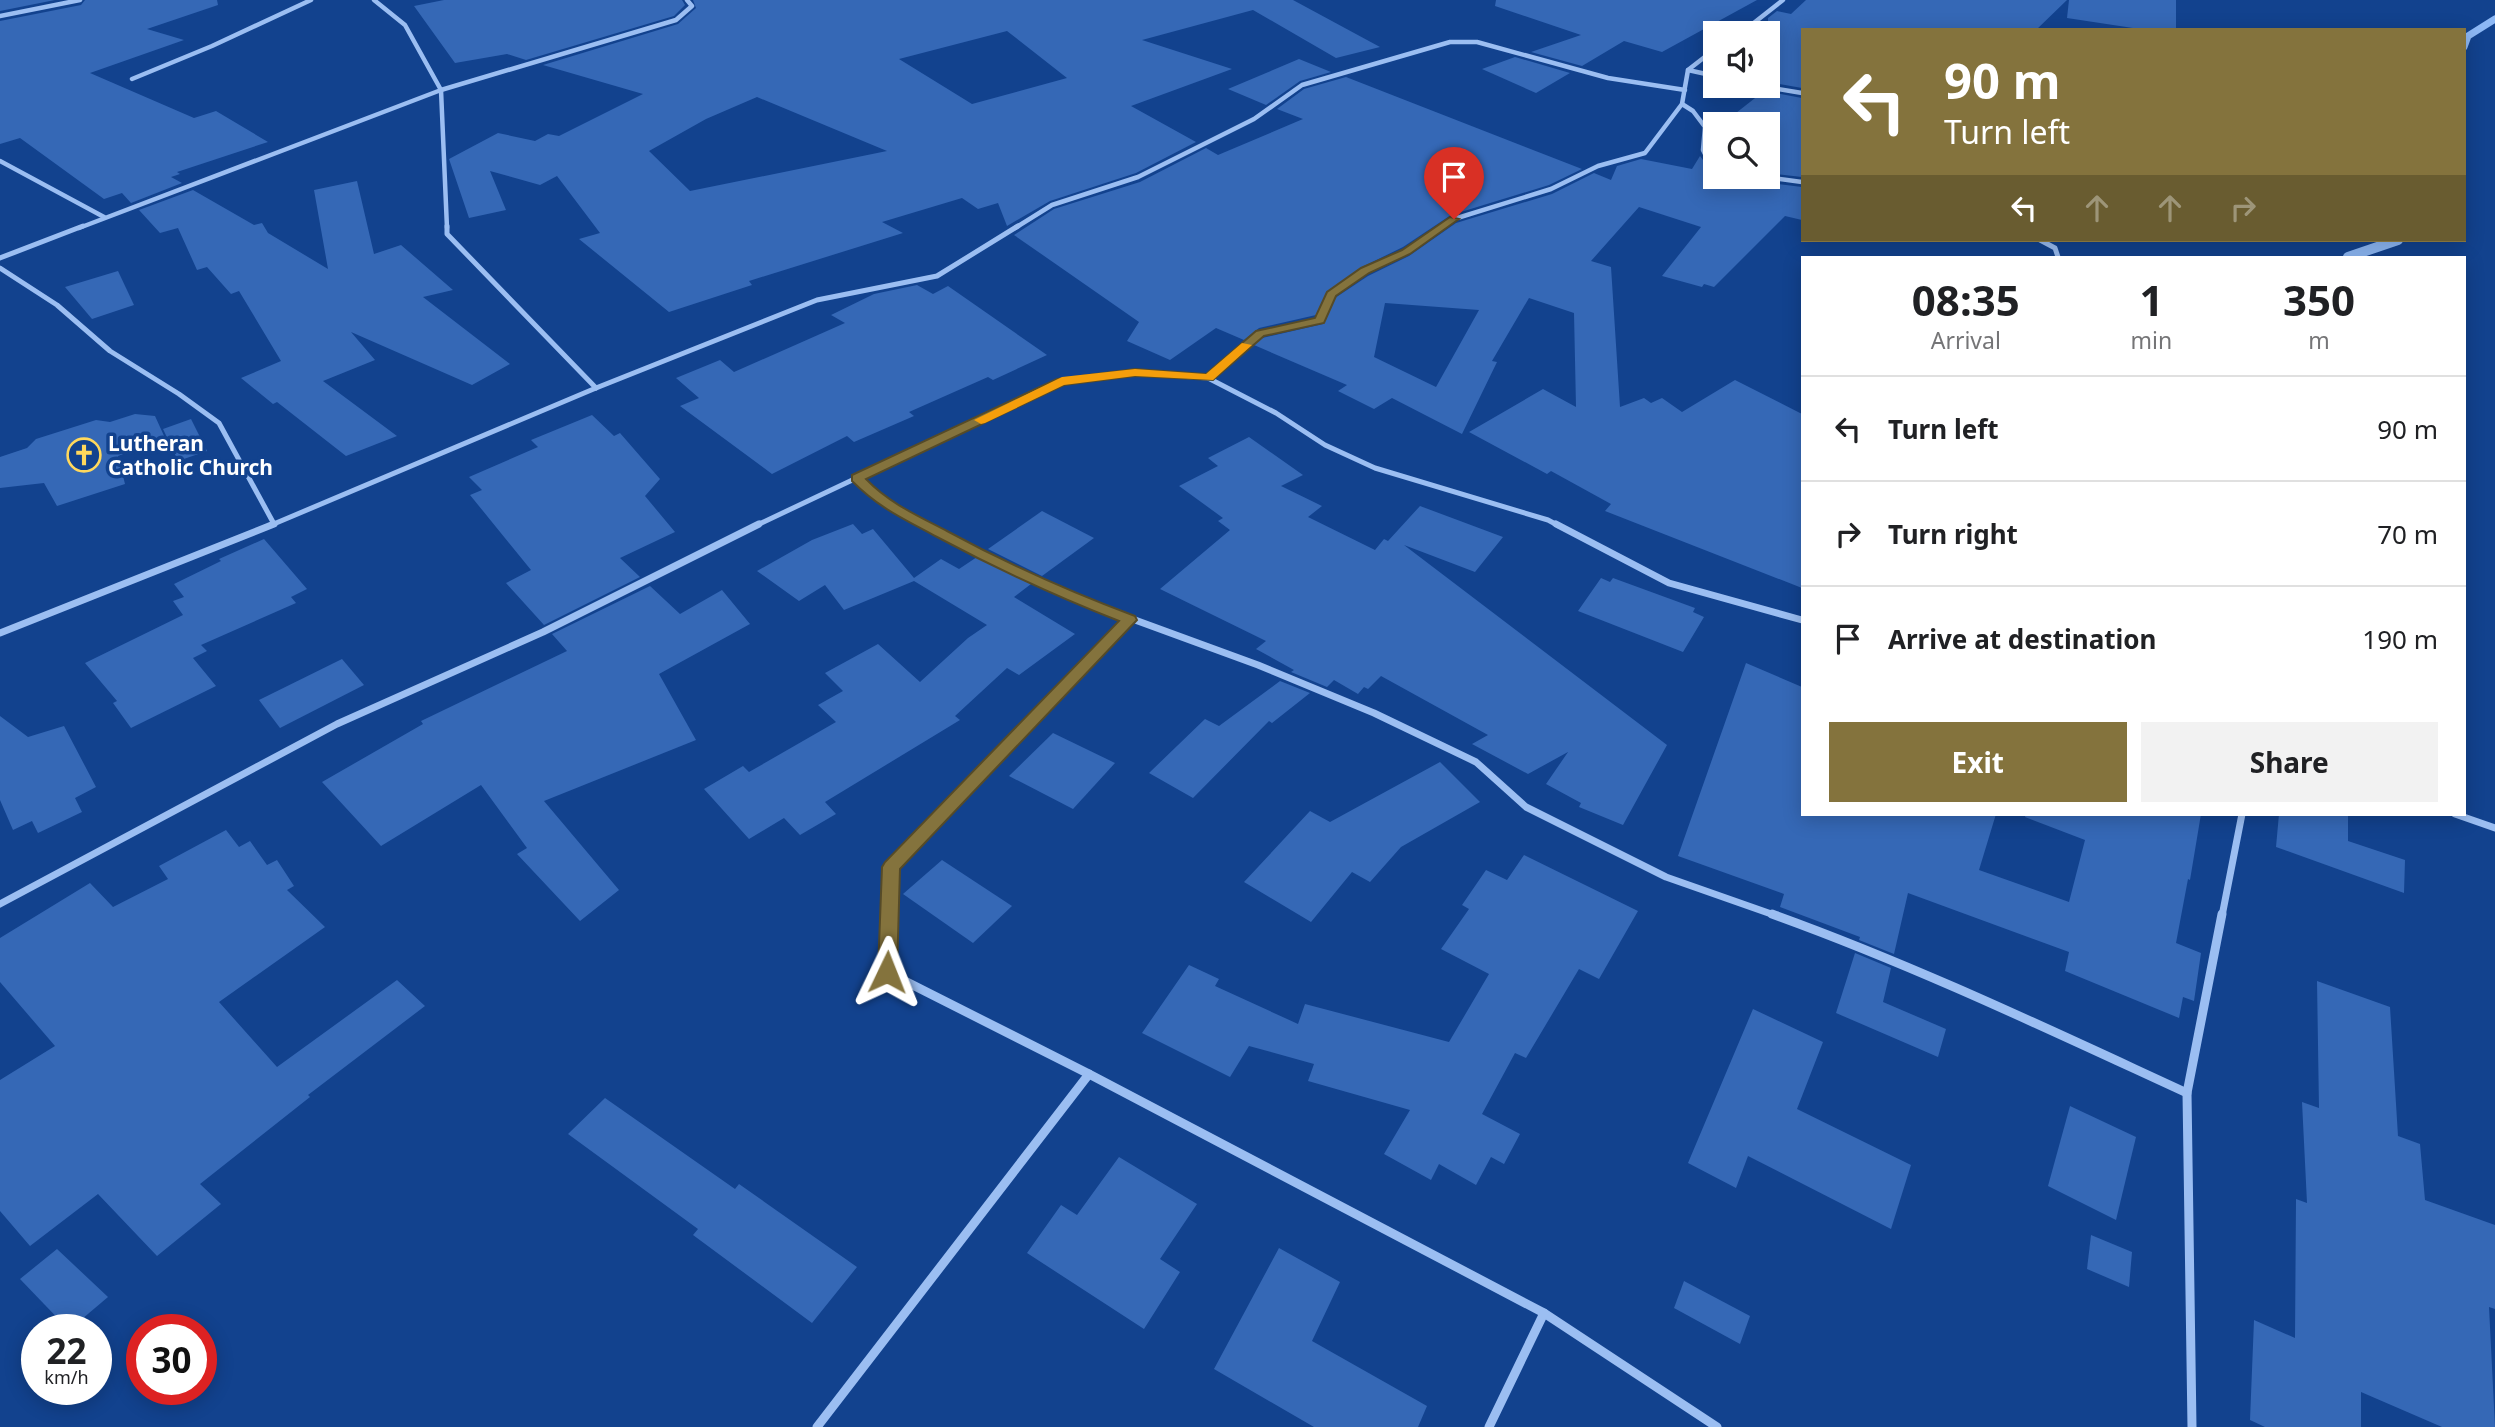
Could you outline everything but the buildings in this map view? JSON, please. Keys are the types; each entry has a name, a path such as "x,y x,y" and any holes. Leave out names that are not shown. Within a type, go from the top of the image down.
{"street":[{"path":"0,16 80,0"},
{"path":"132,79 212,46 311,0"},
{"path":"374,0 405,24 441,90 447,234 596,388"},
{"path":"0,258 441,90 676,20 692,6 687,0"},
{"path":"1756,21 1783,0"},
{"path":"0,633 274,524 596,388 817,300 937,275 1052,205 1138,177 1254,119 1302,85 1450,42 1477,41 1608,78 1685,90"},
{"path":"1208,378 1260,333 1320,320 1331,295 1365,271 1406,252 1454,219 1551,189 1598,166 1645,153 1682,104 1688,71 1703,59"},
{"path":"1688,71 1703,74"},
{"path":"1780,89 1801,93"},
{"path":"1682,104 1693,111 1703,124"},
{"path":"0,161 104,217"},
{"path":"1780,179 1801,182"},
{"path":"2044,242 2055,248 2058,256"},
{"path":"2055,248 2059,242"},
{"path":"0,268 57,305 110,351 179,394 219,423 274,524"},
{"path":"0,904 337,724 543,632 1062,381 1135,373 1208,378 1276,412 1325,445 1375,468 1548,520 1669,583 1801,620"},
{"path":"857,478 879,500 980,554 1064,594 1258,665 1374,713 1476,762 1526,807 1666,877 1836,937 2003,1008 2187,1093"},
{"path":"1129,620 891,867 887,972 1089,1074 1544,1313 1717,1427"},
{"path":"2192,1427 2187,1093 2242,816"},
{"path":"2461,816 2495,828"},
{"path":"817,1427 1089,1074"},
{"path":"1489,1427 1544,1313"}],"waterway":[{"path":"2466,42 2468,36 2495,19"},
{"path":"2351,256 2392,242"}],"slow traffic":[{"path":"981,420 1062,381 1135,373 1208,378 1246,345"}],"place":[{"name":"Lutheran Catholic Church","path":"84,455"}],"route":[{"path":"887,972 891,867 1129,620 1064,594 980,554 879,500 857,478 1062,381 1135,373 1208,378 1260,333 1320,320 1331,295 1365,271 1406,252 1454,219"}]}
